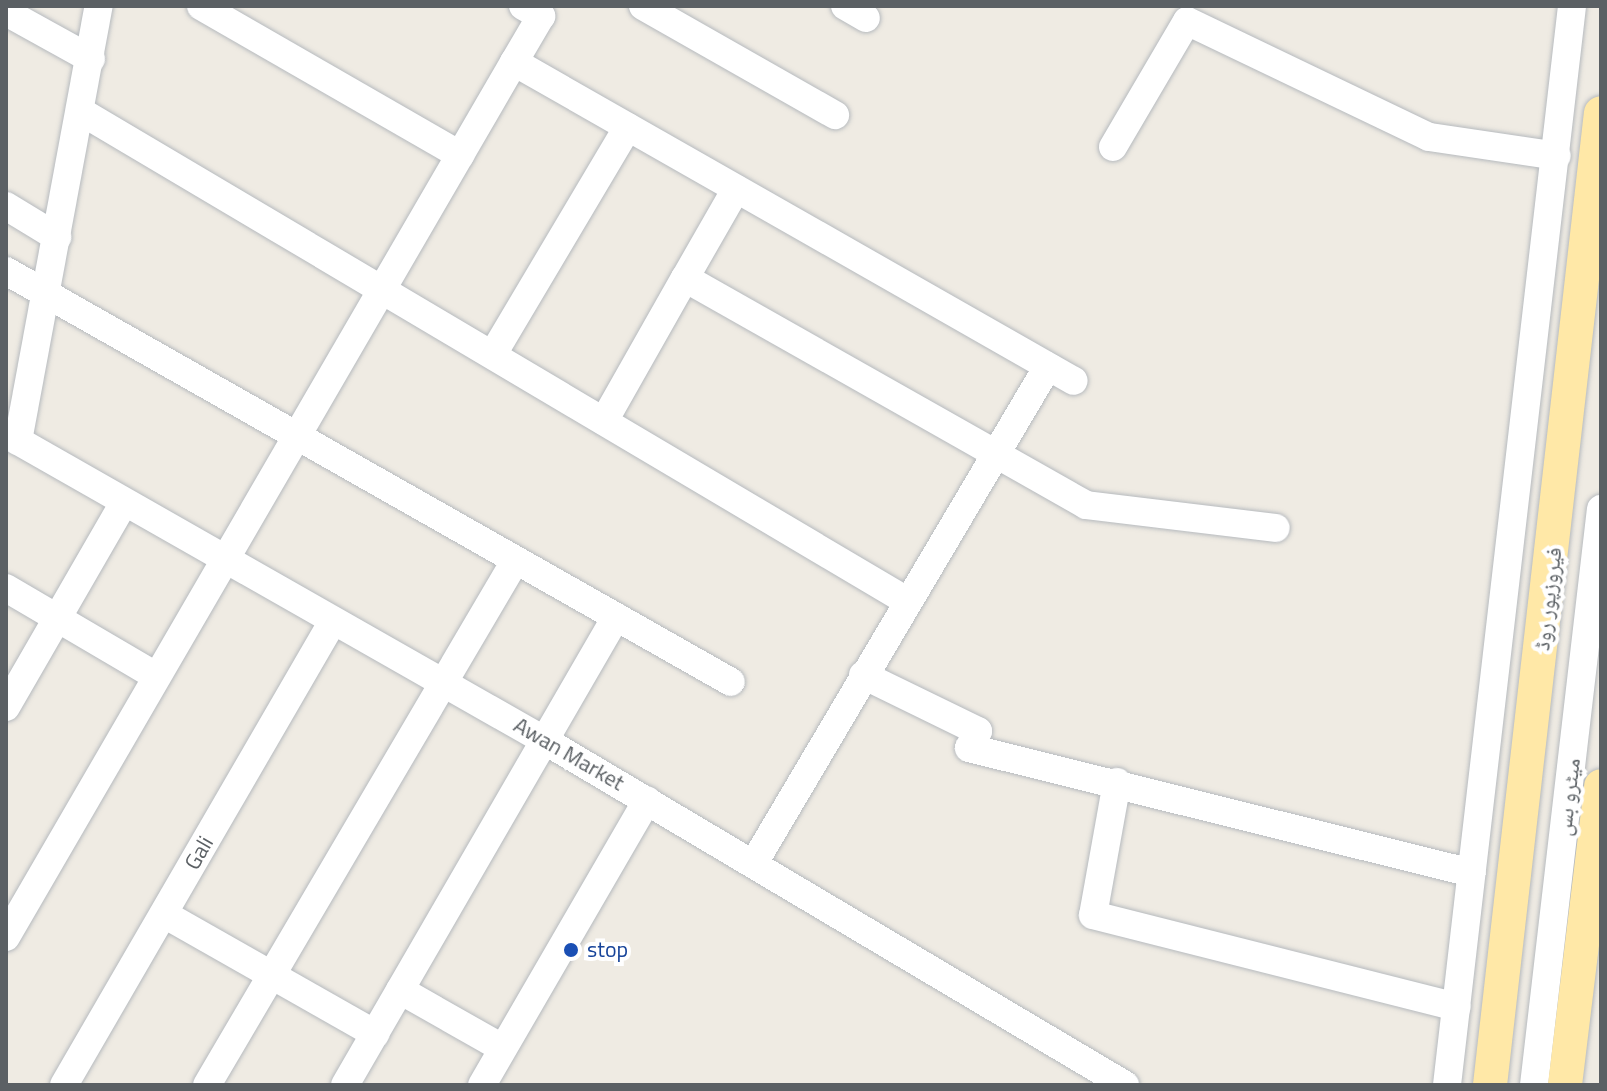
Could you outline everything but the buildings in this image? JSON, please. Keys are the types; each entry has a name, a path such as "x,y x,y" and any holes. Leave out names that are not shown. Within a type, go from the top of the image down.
{"main road":[{"name":"فیروزپور روڈ","path":"1490,1085 1601,113"},
{"path":"1565,1085 1601,786"}],"street":[{"path":"12,437 57,237 99,6"},
{"path":"201,6 460,155"},
{"path":"643,6 835,115"},
{"path":"1447,1085 1572,6"},
{"path":"6,937 514,62 537,9"},
{"path":"6,12 91,59"},
{"path":"1113,147 1187,21 1429,137 1557,156"},
{"path":"514,62 1074,381"},
{"path":"80,111 907,601"},
{"path":"493,354 628,127"},
{"path":"604,421 736,189"},
{"path":"6,206 57,237"},
{"path":"6,271 296,439 731,682"},
{"path":"685,278 994,457 1086,505 1276,528"},
{"path":"754,863 1048,366"},
{"name":"Awan Market","path":"12,437 647,800 1125,1085"},
{"path":"6,707 124,503"},
{"name":"میٹرو بس","path":"1534,1085 1601,509"},
{"path":"207,1085 267,976 515,561"},
{"path":"6,588 156,676"},
{"path":"345,1085 542,739 616,617"},
{"name":"Gali","path":"64,1085 333,621"},
{"path":"863,675 978,731 969,748 1117,782 1472,873"},
{"path":"1117,782 1093,915 1457,1007"},
{"path":"482,1085 647,800"},
{"path":"164,914 267,976 375,1034"},
{"path":"400,990 502,1048"}],"place":[{"name":"stop","path":"571,950"}]}
